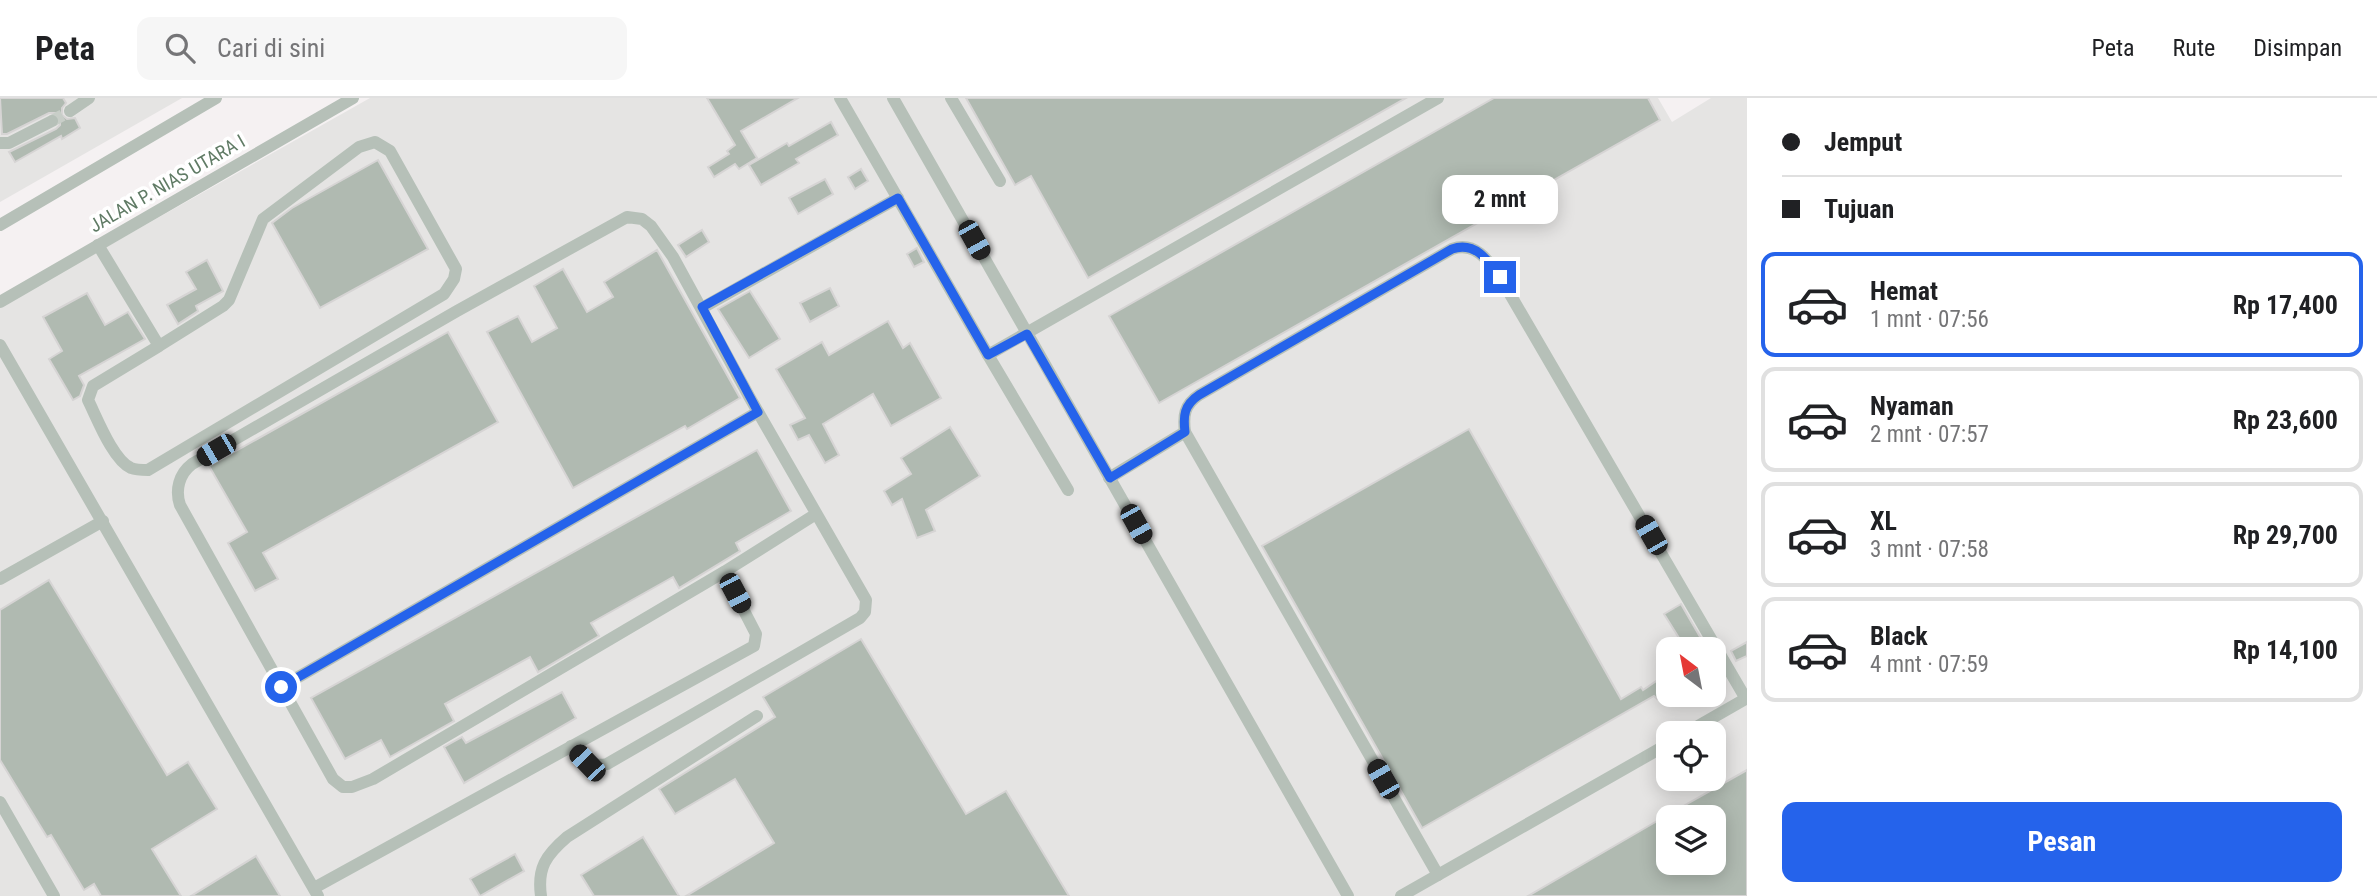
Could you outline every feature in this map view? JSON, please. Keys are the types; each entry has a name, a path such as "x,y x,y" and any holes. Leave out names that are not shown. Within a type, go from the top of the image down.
{"street":[{"path":"70,111 89,98"},
{"path":"0,226 202,102 216,98"},
{"name":"JALAN P. NIAS UTARA I","path":"0,302 353,98"},
{"path":"840,98 1068,490"},
{"path":"893,98 1348,896"},
{"path":"951,98 1000,181"},
{"path":"988,355 1438,98"},
{"path":"0,143 9,143 52,121"},
{"path":"375,142 390,150 456,269 454,279 444,294 148,470 139,470 129,467 117,455 88,400 93,386 159,346 229,300 262,219 359,147 375,142"},
{"path":"702,307 898,198"},
{"path":"570,746 587,763 597,766 607,764 860,618 866,600 673,257 651,226 642,219 627,216 185,469 178,489 180,506 333,779 339,786 352,787 373,779 724,572 816,514"},
{"path":"98,245 159,346"},
{"path":"1438,875 1185,432 1183,417 1185,409 1199,395 1452,249 1470,247 1485,257 1500,277 1747,698 1707,721"},
{"path":"0,345 316,892 570,746 754,646 756,634 724,572"},
{"path":"281,687 758,412"},
{"path":"1110,478 1185,432"},
{"path":"0,579 103,521"},
{"path":"541,896 541,866 567,837 757,716"},
{"path":"1401,896 1656,751"},
{"path":"0,802 54,896"}],"shaded area":[{"path":"0,98 182,98 0,202"},
{"path":"370,98 1658,98 1672,122 1711,98 1747,98 1747,896 0,896 0,307"}],"building":[{"path":"0,98 63,98 66,103 62,108 62,115 67,119 75,118 80,128 15,162 9,152 56,129 60,125 60,118 56,113 49,113 2,134"},
{"path":"707,98 798,98 741,131 757,158 739,169 735,164 714,177 708,167 729,154 727,151 735,145"},
{"path":"966,98 1406,98 1088,278 1031,176 1015,185"},
{"path":"1494,98 1648,98 1660,120 1159,403 1109,316"},
{"path":"831,122 838,135 796,159 799,163 761,185 749,165"},
{"path":"378,160 428,249 320,308 272,223 292,208"},
{"path":"861,169 868,181 855,189 848,177"},
{"path":"825,179 833,194 798,214 789,198"},
{"path":"702,230 709,242 686,257 678,245"},
{"path":"917,248 924,262 914,267 907,254"},
{"path":"657,250 740,398 687,429 685,426 573,488 487,332 518,316 532,342 557,328 534,286 563,269 587,312 613,297 604,282"},
{"path":"207,260 223,291 196,306 198,311 178,324 167,305 196,289 186,272"},
{"path":"830,288 839,306 810,322 800,303"},
{"path":"750,291 780,339 749,358 718,309"},
{"path":"87,293 105,325 128,312 145,339 79,376 84,385 80,396 73,400 49,359 62,351 43,317"},
{"path":"888,321 903,348 910,343 941,398 891,426 873,394 823,424 839,455 825,463 809,435 798,440 790,425 805,418 776,369 822,342 829,355"},
{"path":"448,332 498,422 263,553 278,579 255,591 228,543 247,532 209,466"},
{"path":"950,427 980,476 926,510 935,531 917,538 902,499 892,505 884,491 911,474 901,458"},
{"path":"1469,429 1621,699 1656,681 1656,698 1654,696 1422,828 1262,546"},
{"path":"757,450 791,511 736,543 740,551 679,588 673,577 591,623 599,636 538,672 530,657 445,704 454,721 390,757 381,740 345,759 311,698"},
{"path":"49,580 167,775 188,762 217,809 152,849 181,896 101,896 94,884 84,890 51,835 47,837 0,760 0,610"},
{"path":"1681,604 1700,637 1678,637 1664,614"},
{"path":"861,639 966,814 1006,791 1069,896 686,896 774,843 735,779 675,814 659,789 775,717 763,697"},
{"path":"1747,642 1747,656 1736,661 1731,651"},
{"path":"562,692 576,718 464,783 444,747 462,737 466,743"},
{"path":"1747,770 1747,896 1528,896 1656,822 1656,875 1726,875 1726,805 1685,805 1710,791 1726,791 1726,782"},
{"path":"643,837 679,896 594,896 581,875"},
{"path":"515,854 524,871 480,896 470,879"},
{"path":"256,856 280,896 191,896"}],"tunnel":[{"path":"52,121 70,111"}],"route":[{"path":"281,687 758,412 702,307 898,198 988,355 1027,334 1110,478 1185,432 1185,409 1194,398 1452,249 1470,247 1485,257 1500,277"}]}
